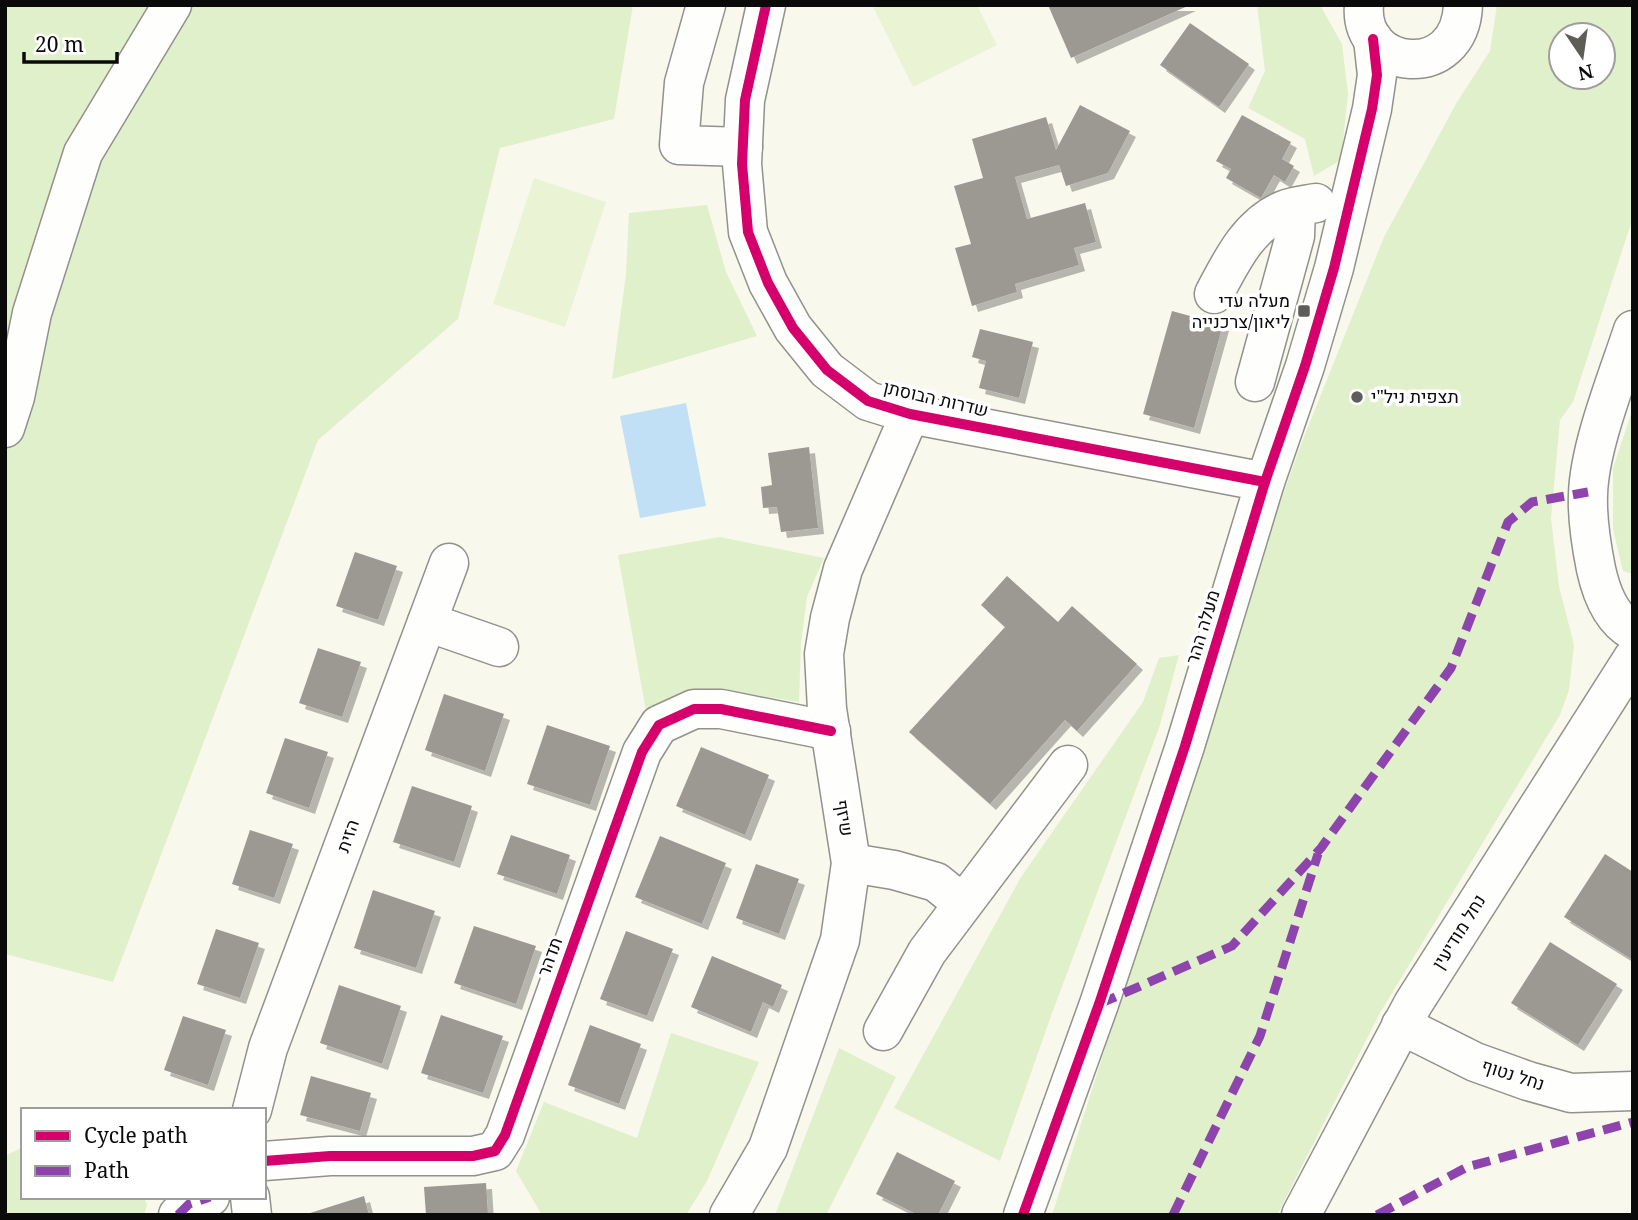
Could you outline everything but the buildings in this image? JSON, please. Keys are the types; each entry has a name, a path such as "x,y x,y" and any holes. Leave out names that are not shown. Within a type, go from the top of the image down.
{"street":[{"path":"5,428 15,397 33,313 83,153 172,5"},
{"path":"706,5 684,83 679,145 743,146"},
{"name":"שדרות הבוסתן","path":"766,5 745,100 742,164 748,232 768,283 793,328 827,370 869,401 911,414 1265,482"},
{"path":"1364,18 1385,51 1400,58 1417,60 1434,56 1448,46 1457,35 1463,5"},
{"name":"מעלה ההר","path":"1023,1215 1099,1004 1185,746 1265,482 1306,366 1334,268 1372,109 1377,75 1364,18"},
{"name":"מעלה ההר","path":"1353,190 1377,120 1393,95 1448,46"},
{"path":"1214,294 1235,255 1256,227 1284,210 1329,200 1353,190"},
{"path":"1255,382 1295,236 1296,207"},
{"path":"1633,330 1598,438 1588,492 1589,534 1599,582 1611,610 1623,626 1633,631"},
{"name":"שיזף","path":"729,1215 768,1147 840,940 851,863 827,709 824,654 843,569 911,414"},
{"name":"הזית","path":"253,1108 268,1048 449,564"},
{"path":"427,622 499,647"},
{"name":"נחל מודיעין","path":"1301,1215 1401,1025 1633,659"},
{"name":"תדהר","path":"266,1161 330,1156 473,1156 495,1151 505,1135 642,752 659,725 694,709 721,709 831,732"},
{"path":"883,1031 927,952 1068,765"},
{"path":"851,863 894,870 936,882 962,903"},
{"name":"נחל נטוף","path":"1401,1025 1475,1062 1528,1081 1571,1093 1633,1091"},
{"path":"178,1215 189,1204 204,1199"}],"green space":[{"path":"5,5 633,5 614,119 500,148 458,319 318,440 113,982 5,954"},
{"path":"872,5 977,5 997,45 913,87"},
{"path":"1257,5 1320,5 1342,44 1348,94 1341,160 1314,176 1305,139 1248,108 1265,71"},
{"path":"1497,5 1633,5 1633,217 1573,402 1560,420 1551,518 1559,586 1574,645 1569,690 1560,715 1380,1013 1277,1215 1052,1215 1270,531 1300,447 1384,237 1457,102 1490,51"},
{"path":"534,178 606,202 565,327 493,304"},
{"path":"707,205 726,272 757,336 612,379 626,274 629,213"},
{"path":"1633,408 1633,574 1623,571 1613,529 1613,468"},
{"path":"720,537 824,558 807,597 801,644 799,702 725,690 682,692 646,711 618,555"},
{"path":"1179,655 1160,725 1000,1161 894,1108 1021,877 1143,702 1159,658"},
{"path":"671,1033 759,1062 707,1181 686,1215 542,1215 516,1171 544,1102 637,1138"},
{"path":"839,1048 896,1077 826,1215 775,1215"},
{"path":"21,1148 21,1199 145,1199 147,1205 144,1215 5,1215 5,1156"}],"water":[{"path":"686,403 706,506 640,518 620,416"}],"marked path":[{"path":"1099,1004 1232,946 1321,848 1451,668 1508,522 1532,502 1588,492"},
{"path":"1173,1215 1260,1036 1318,854"},
{"path":"1377,1215 1467,1167 1633,1122"},
{"path":"178,1215 189,1204 204,1199"}],"cycle path":[{"path":"766,5 745,100 742,164 748,232 768,283 793,328 827,370 868,401 910,414 1265,482"},
{"path":"1023,1215 1099,1004 1185,746 1265,482 1305,366 1334,268 1372,109 1377,75 1373,39"},
{"path":"266,1161 330,1156 473,1156 495,1151 505,1135 642,752 659,725 694,709 721,709 831,731"}],"place":[{"name":"מעלה עדי ליאון/צרכנייה","path":"1304,311"},
{"name":"תצפית ניל\"י","path":"1357,397"}]}
